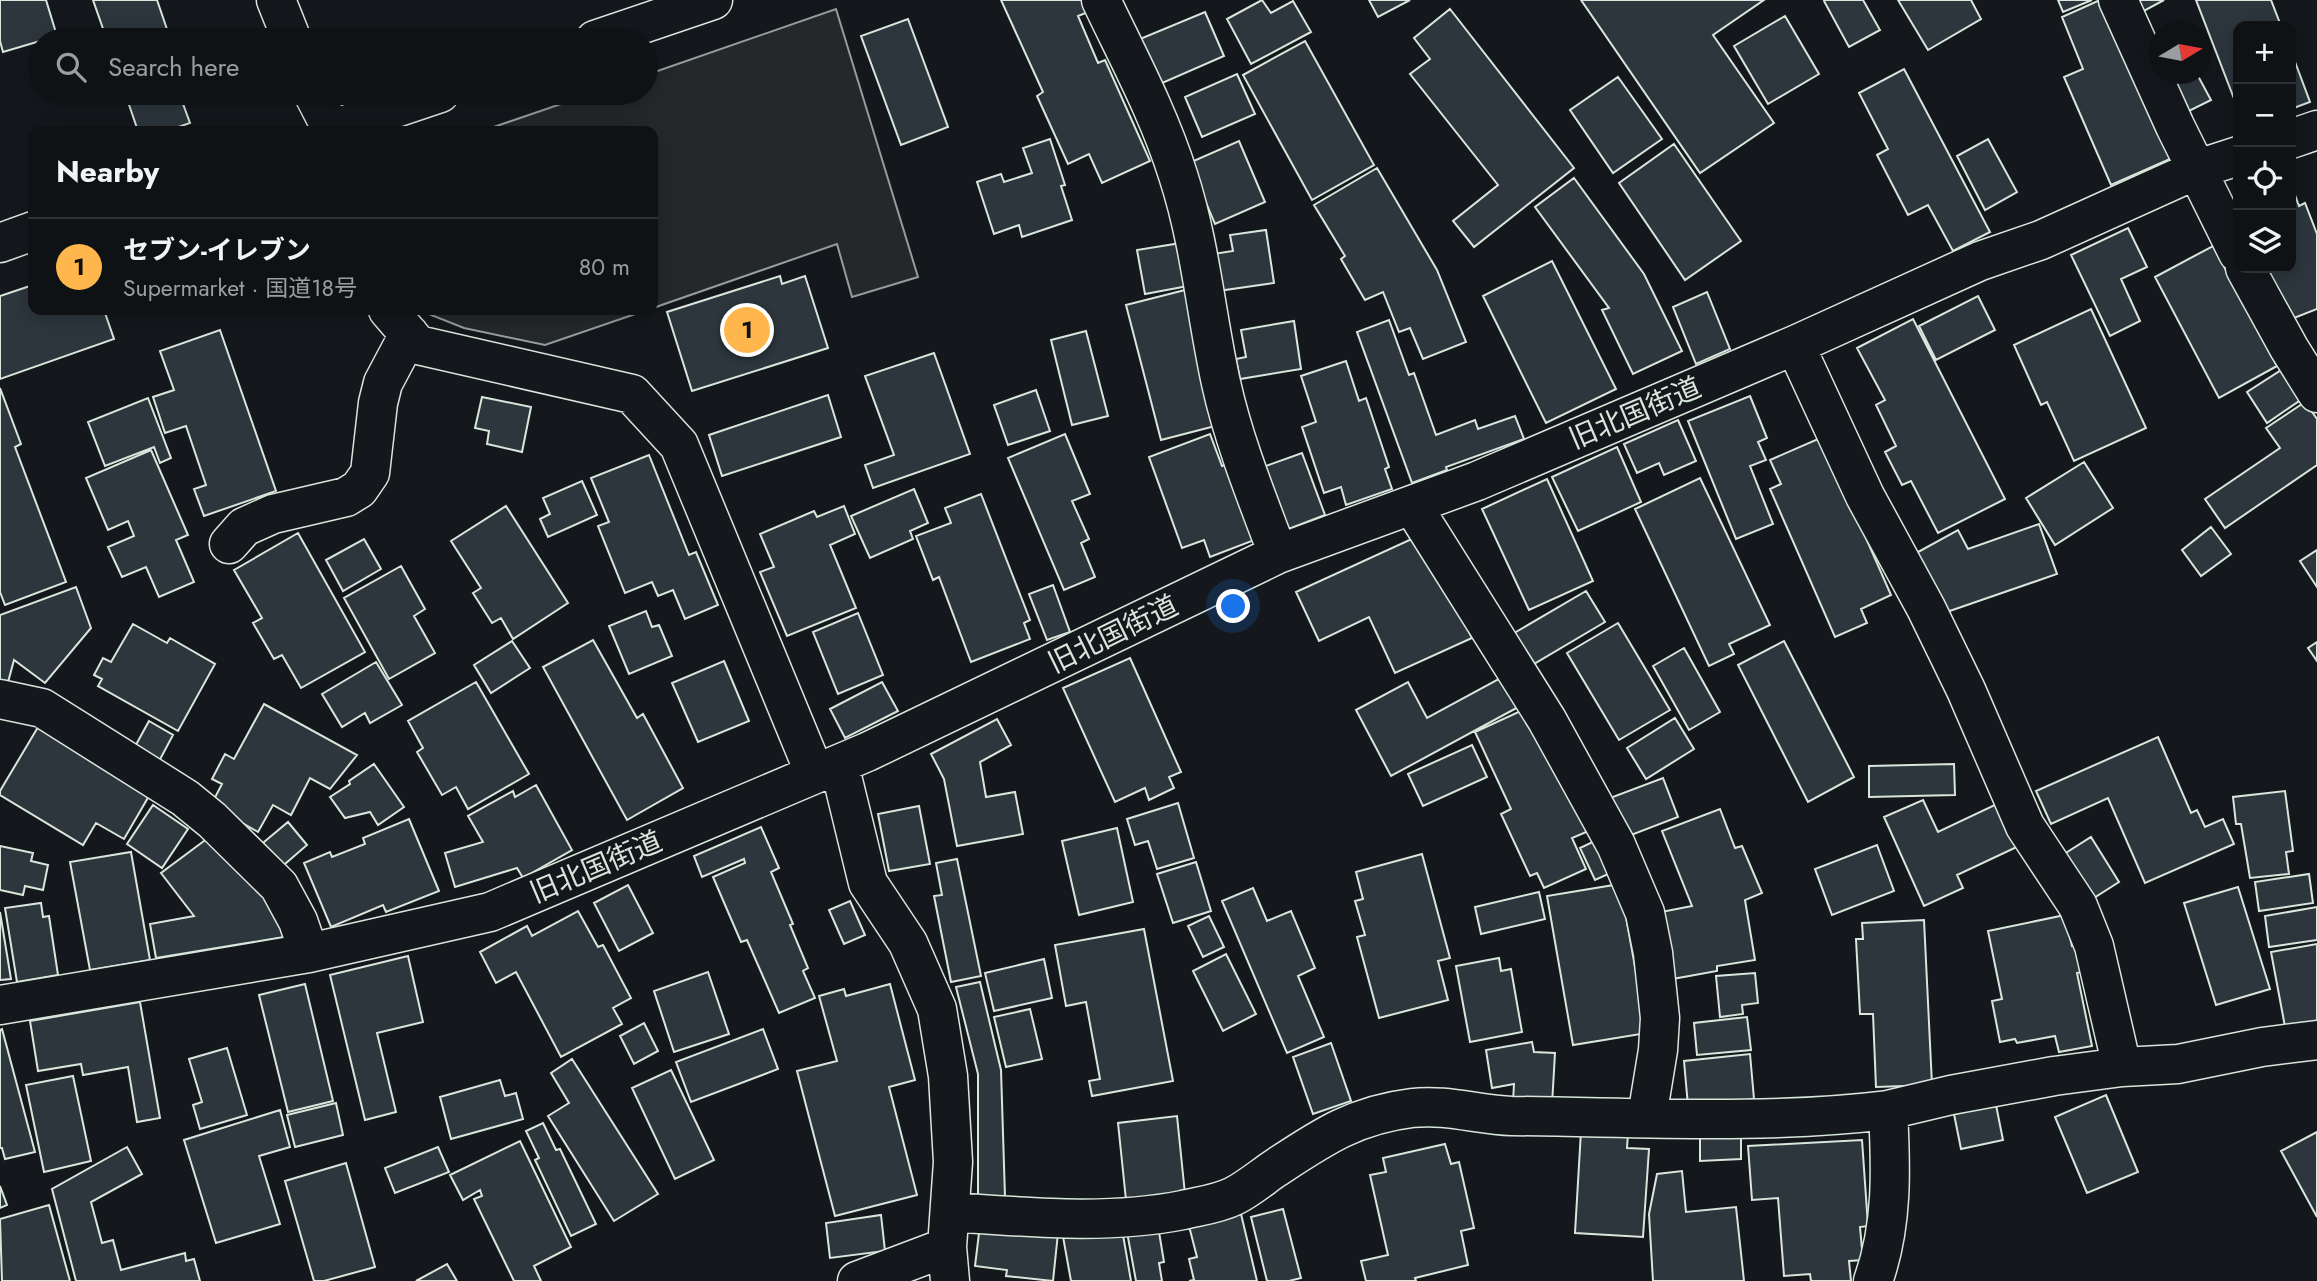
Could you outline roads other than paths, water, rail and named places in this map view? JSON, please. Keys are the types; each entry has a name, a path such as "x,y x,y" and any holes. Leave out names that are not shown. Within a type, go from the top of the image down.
{"main road":[{"path":"275,0 287,28"},
{"path":"630,28 713,0"},
{"path":"1101,0 1152,107 1179,176 1191,223 1222,385 1242,456 1278,554"},
{"path":"2118,0 2175,126 2233,242"},
{"path":"318,105 327,126"},
{"path":"341,126 404,105"},
{"path":"2296,137 2317,130"},
{"name":"旧北国街道","path":"0,1005 309,953 490,912 827,769 1278,554 1477,481 1795,345 1980,261 2040,240 2198,169 2233,158"},
{"path":"0,243 28,233"},
{"path":"2248,273 2317,393"},
{"path":"229,544 244,527 273,514 346,497 359,489 370,472 378,403 399,322"},
{"path":"399,322 418,345 632,394 679,444 827,769 868,883 908,943 937,1009 948,1076 953,1161 949,1247"},
{"path":"1795,345 1865,496 1926,608 1966,690 2025,826 2078,906 2094,946 2122,1067"},
{"path":"1412,505 1547,720 1616,845 1645,913 1653,953 1660,1018 1658,1050 1647,1117"},
{"path":"0,699 43,708 185,799 212,820 279,887 298,920 309,953"},
{"path":"857,1281 1040,1217 1155,1215 1211,1204 1234,1195 1322,1137 1345,1125 1379,1114 1415,1108 1451,1109 1497,1116 1746,1119 1835,1116 1888,1110 2054,1076 2122,1067 2178,1064 2262,1047 2317,1040"},
{"path":"1873,1281 1884,1241 1892,1177 1888,1110"}],"place":[{"name":"セブン-イレブン","path":"747,330"}]}
